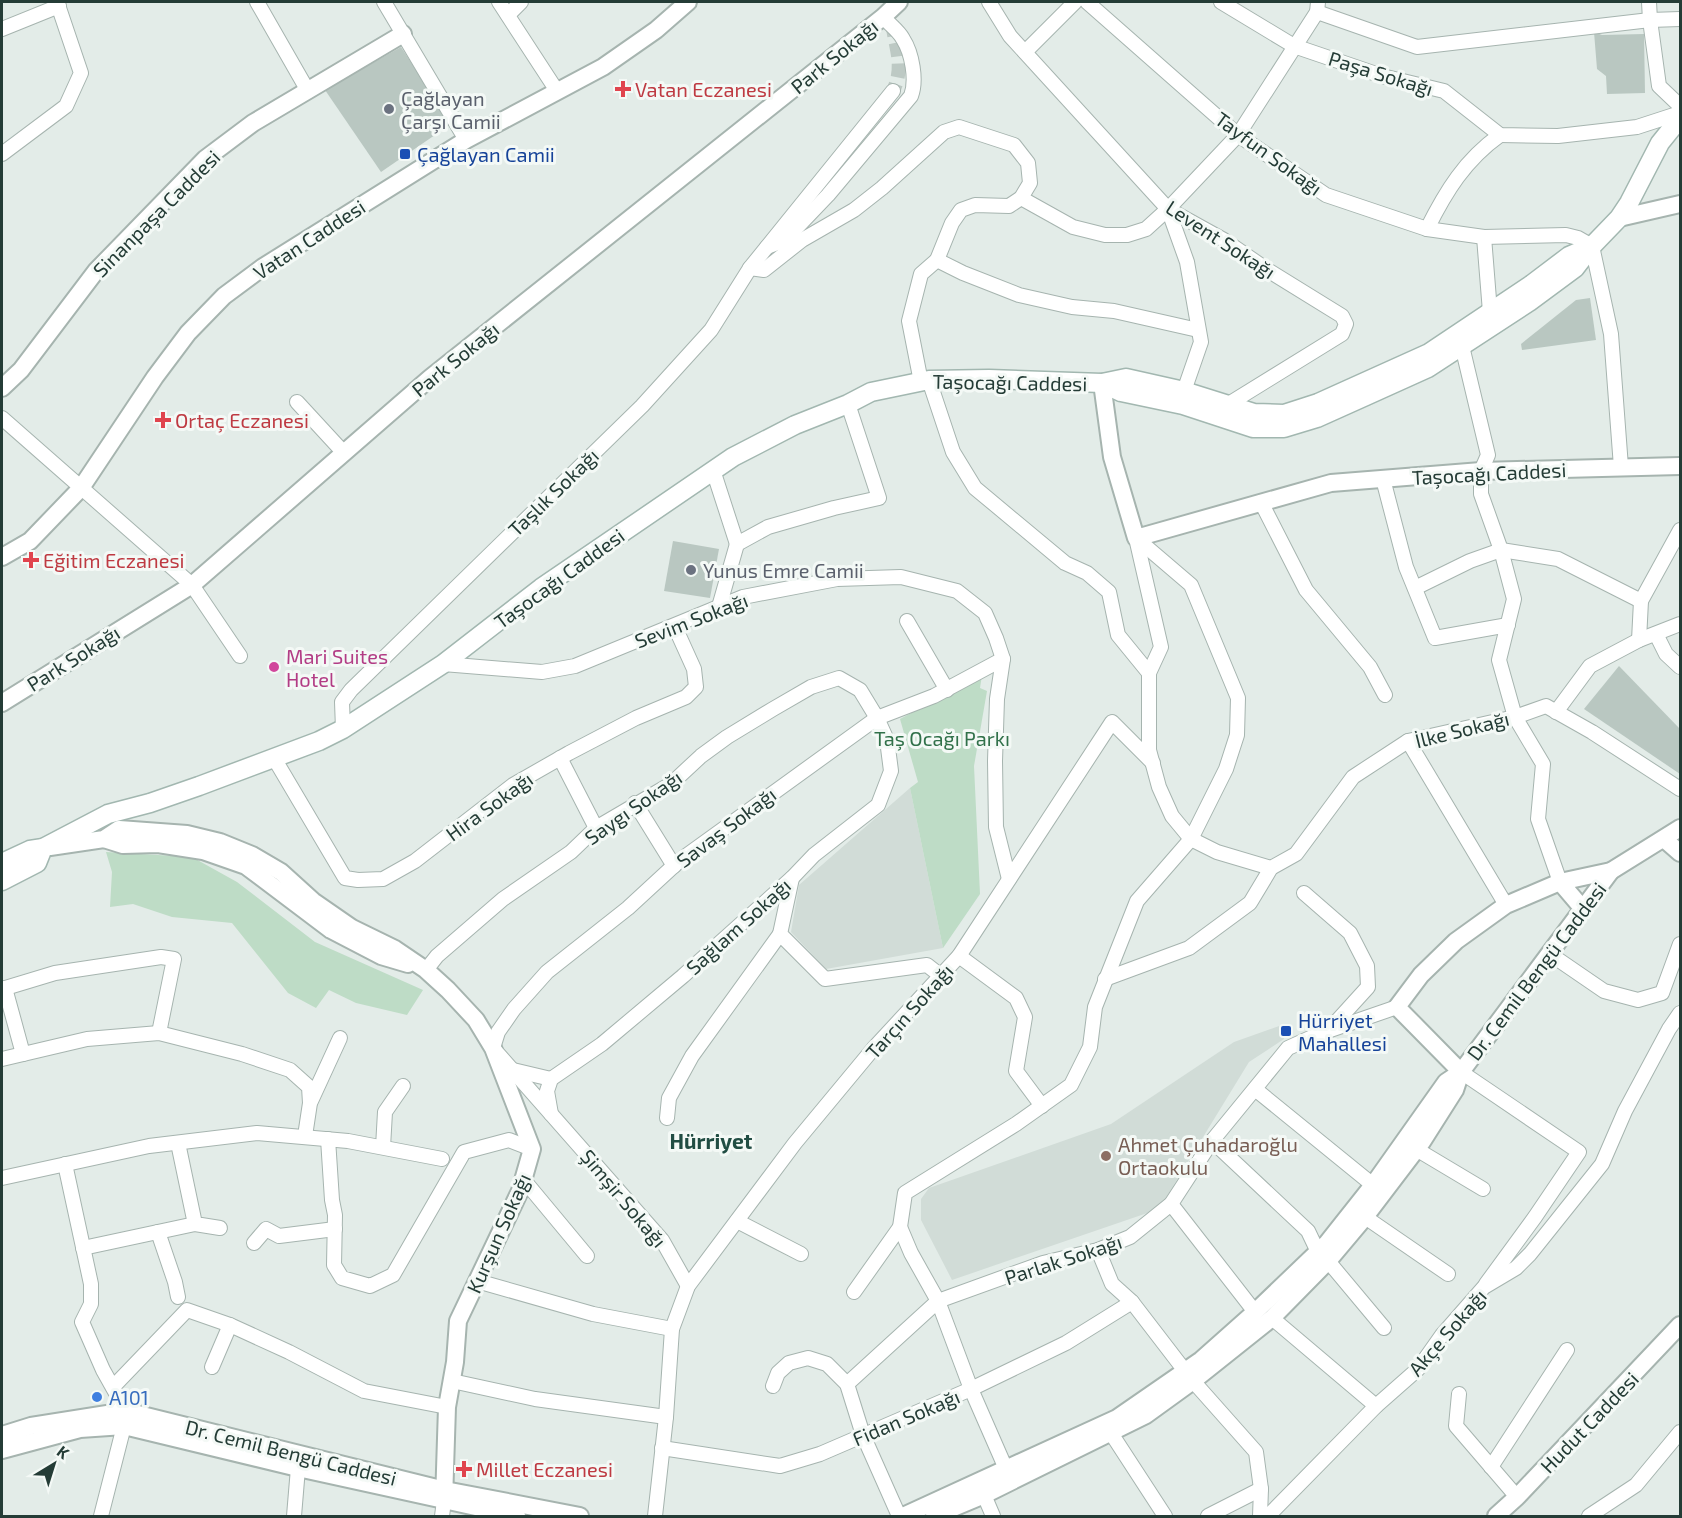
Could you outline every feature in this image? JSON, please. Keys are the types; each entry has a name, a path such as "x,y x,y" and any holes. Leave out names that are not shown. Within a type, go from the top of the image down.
{"main road":[{"path":"1102,383 1121,392 1184,405 1253,428 1284,428 1317,418 1428,368 1529,302 1575,268 1619,218 1660,143 1680,118"},
{"path":"1102,383 1126,378 1184,391 1254,413 1284,414 1318,403 1429,353 1569,256 1592,246"},
{"name":"Taşocağı Caddesi","path":"2,863 30,850 43,848 108,814 150,803 319,741 343,729 443,664 541,588 713,470 795,424 848,404 872,392 925,381 989,379 1102,383"},
{"name":"Taşocağı Caddesi","path":"2,881 37,863 43,848"}],"street":[{"path":"257,2 308,91"},
{"path":"384,2 466,140"},
{"path":"500,2 557,91"},
{"path":"508,15 521,2"},
{"name":"Vatan Caddesi","path":"2,557 30,541 81,488 155,377 188,333 225,296 263,267 466,140 603,67 656,30 688,2"},
{"name":"Park Sokağı","path":"2,703 192,585 430,378 899,2"},
{"name":"Levent Sokağı","path":"989,2 1010,36 1168,209 1224,240 1342,316 1346,324 1342,334 1227,405"},
{"path":"1025,52 1075,2"},
{"name":"Tayfun Sokağı","path":"1087,2 1238,135 1326,195 1427,229 1484,237 1566,235 1578,238 1592,246"},
{"name":"Paşa Sokağı","path":"1221,2 1294,46 1382,76 1444,91 1500,135"},
{"path":"1649,2 1659,86 1680,106"},
{"path":"2,29 58,4 81,73 66,106 2,154"},
{"path":"1021,198 1073,227 1105,235 1126,235 1146,229 1238,135 1318,7 1417,47 1650,20 1680,19"},
{"name":"Taşlık Sokağı","path":"765,248 785,240 821,202 911,96 915,84 903,39 883,17"},
{"name":"Sinanpaşa Caddesi","path":"2,388 21,370 96,271 205,159 253,123 404,34"},
{"name":"Taşlık Sokağı","path":"343,729 342,702 351,690 642,406 711,330 765,248 893,91"},
{"path":"1427,229 1445,194 1463,168 1475,154 1500,135 1558,136 1637,127 1680,113"},
{"path":"750,268 764,270 802,240 854,210 944,132 960,126 1014,145 1028,163 1030,183 1021,198 1009,206 975,205 961,210 952,223 937,260 921,274 909,321 925,381 953,452 975,488 1065,563 1087,573 1109,592 1118,635 1149,673"},
{"path":"1619,218 1680,204"},
{"path":"1168,209 1187,262 1201,342 1184,391"},
{"path":"1484,237 1490,312"},
{"path":"1592,246 1611,334 1621,468"},
{"path":"937,260 963,273 1020,295 1072,307 1114,311 1198,330"},
{"path":"1461,346 1488,455 1481,471 1481,494 1501,549 1514,599 1499,660 1515,717 1543,764 1538,819 1560,882 1583,909"},
{"name":"Taşocağı Caddesi","path":"1102,383 1112,457 1136,538 1331,483 1481,471 1680,466"},
{"path":"297,402 344,453"},
{"path":"737,544 768,527 879,498 848,404"},
{"path":"2,418 192,585 240,656"},
{"path":"713,470 737,544 719,607"},
{"path":"1383,479 1406,567 1435,638 1508,625"},
{"path":"1261,502 1306,590 1370,667 1385,695"},
{"path":"1639,640 1641,601 1680,530"},
{"path":"1104,979 1189,948 1250,903 1271,868 1216,852 1191,838 1172,816 1159,787 1149,750 1149,673 1161,647 1136,538"},
{"path":"854,1292 900,1227 905,1193 1071,1086 1089,1047 1095,1007 1104,979 1137,901 1191,838 1226,769 1237,735 1238,698 1191,585 1136,538"},
{"path":"1415,588 1470,561 1501,549 1558,559 1641,601"},
{"name":"Sevim Sokağı","path":"443,664 542,672 575,666 675,627 743,597 837,579 901,577 957,591 985,613 1003,659 994,761 996,827 1010,879"},
{"path":"907,621 947,690"},
{"path":"1556,712 1590,666 1639,640 1680,624"},
{"name":"Hira Sokağı","path":"274,758 345,878 383,879 414,861 513,785 636,718 686,698 696,687 694,669 675,627"},
{"path":"1656,634 1666,654 1680,668"},
{"name":"Savaş Sokağı","path":"493,1048 498,1032 514,1008 547,972 628,908 674,866 877,718 947,690 1003,659"},
{"name":"Saygı Sokağı","path":"426,970 437,956 503,899 571,852 596,828 671,784 701,756 727,737 811,687 839,678 860,690 877,718"},
{"name":"İlke Sokağı","path":"1271,868 1296,854 1353,777 1408,741 1515,717 1546,706 1592,732 1680,789"},
{"name":"Sağlam Sokağı","path":"551,1079 602,1044 683,976 792,878 814,855 878,805 891,771 887,740 877,718"},
{"name":"Tarçın Sokağı","path":"687,1286 795,1143 873,1049 959,956 989,914 1112,722 1152,763"},
{"path":"1408,741 1506,905"},
{"path":"560,758 596,828"},
{"path":"636,803 674,866"},
{"path":"1397,1007 1421,975 1456,941 1506,905 1560,882 1611,871 1680,828"},
{"name":"Kurşun Sokağı","path":"43,848 104,839 119,829 169,831 220,842 252,855 281,872 313,901 352,928 395,949 426,970 476,1020 493,1048 532,1149 520,1191 458,1321 447,1407 444,1502"},
{"path":"1664,839 1680,853"},
{"name":"Dr. Cemil Bengü Caddesi","path":"934,1516 984,1495 1146,1415 1189,1376 1201,1360 1365,1217 1416,1149 1455,1090 1461,1072 1611,871"},
{"path":"667,1118 669,1098 692,1056 780,934 792,878"},
{"path":"1304,893 1350,933 1367,966 1368,987 1326,1032"},
{"path":"780,934 825,979 927,965 941,976"},
{"path":"1550,954 1604,991 1638,1000 1662,993 1680,944"},
{"path":"959,956 1016,998 1025,1017 1016,1071 1042,1106"},
{"path":"23,1054 3,988 55,973 161,957 174,959 159,1033"},
{"name":"Dr. Cemil Bengü Caddesi","path":"1397,1007 1461,1072"},
{"name":"Parlak Sokağı","path":"847,1384 938,1301 1043,1263 1098,1250 1130,1237 1171,1204 1212,1141 1288,1048 1397,1007"},
{"name":"Akçe Sokağı","path":"1268,1516 1376,1406 1418,1369 1442,1335 1484,1287 1516,1268 1530,1254 1602,1164 1625,1111 1680,1012"},
{"path":"2,1059 87,1039 159,1033 242,1054 290,1070 309,1087 310,1103 305,1136"},
{"path":"310,1103 339,1038"},
{"name":"Şimşir Sokağı","path":"493,1048 662,1240 687,1286"},
{"path":"513,1070 551,1079 547,1091 550,1114"},
{"path":"1461,1072 1579,1152 1484,1287"},
{"name":"Dr. Cemil Bengü Caddesi","path":"901,1516 1117,1418 1189,1376 1272,1318 1323,1256 1446,1082 1461,1072"},
{"path":"382,1147 385,1113 403,1086"},
{"path":"1255,1089 1373,1185"},
{"path":"2,1178 149,1146 257,1133 328,1139 442,1159"},
{"path":"328,1139 335,1229 334,1265 342,1278 370,1286 393,1275 464,1152 509,1140 532,1149"},
{"path":"1212,1141 1308,1231 1323,1256 1384,1328"},
{"path":"178,1143 195,1224"},
{"path":"1416,1149 1483,1189"},
{"path":"65,1164 91,1284 91,1304 82,1322 125,1418 101,1516"},
{"path":"523,1179 587,1256"},
{"path":"1171,1204 1255,1312"},
{"path":"1365,1217 1448,1274"},
{"path":"737,1221 801,1254"},
{"path":"84,1248 195,1224 220,1228"},
{"path":"900,1227 911,1253 938,1301 971,1389 1006,1469"},
{"path":"254,1243 266,1228 279,1236 335,1229"},
{"path":"158,1232 178,1298"},
{"path":"1098,1250 1112,1284 1132,1302 1189,1376 1256,1452 1261,1489 1260,1516"},
{"path":"477,1281 593,1314 672,1329"},
{"path":"655,1516 666,1417 672,1329 687,1286"},
{"name":"Fidan Sokağı","path":"662,1448 780,1466 820,1454 971,1389 1066,1343 1132,1302"},
{"path":"113,1387 187,1310 230,1325 289,1352 364,1391 447,1407"},
{"path":"1272,1318 1376,1406"},
{"path":"212,1367 230,1325"},
{"name":"Hudut Caddesi","path":"1496,1516 1517,1497 1680,1325"},
{"path":"1491,1467 1567,1350"},
{"path":"773,1386 778,1373 789,1364 808,1358 827,1364 847,1384 863,1435 901,1516"},
{"path":"452,1381 535,1400 666,1417"},
{"path":"1459,1394 1456,1426 1517,1497"},
{"name":"Dr. Cemil Bengü Caddesi","path":"2,1450 125,1418"},
{"name":"Dr. Cemil Bengü Caddesi","path":"2,1435 32,1426 125,1418 299,1461 444,1502 517,1516"},
{"path":"1589,1516 1636,1485 1680,1432"},
{"path":"1111,1433 1166,1516"},
{"path":"294,1516 299,1461"},
{"path":"1208,1516 1261,1489"},
{"path":"984,1495 993,1516"},
{"name":"Dr. Cemil Bengü Caddesi","path":"444,1502 580,1516"}],"shaded area":[{"path":"910,788 943,948 826,969 791,932 799,885"},
{"name":"Ahmet Çuhadaroğlu Ortaokulu","path":"1282,1025 1284,1039 1249,1062 1159,1209 952,1280 921,1220 921,1199 929,1188 1111,1124 1234,1042"}],"green space":[{"name":"Taş Ocağı Parkı","path":"982,675 980,688 987,691 974,766 980,894 943,948 910,788 918,782 900,719"},
{"path":"106,852 192,857 237,882 315,942 423,990 407,1015 356,1003 329,990 316,1008 288,993 232,923 172,917 133,904 110,907 112,872"}],"building":[{"path":"1594,32 1602,35 1644,34 1645,93 1607,94 1606,76 1597,69"},
{"name":"Çağlayan Çarşı Camii","path":"401,47 451,124 381,172 325,90"},
{"path":"1590,298 1596,340 1522,350 1521,344 1576,300"},
{"name":"Yunus Emre Camii","path":"673,541 719,549 710,598 664,591"},
{"path":"1619,666 1680,729 1680,774 1584,709"}],"tunnel":[{"path":"892,22 899,65 897,82 893,91"}],"place":[{"name":"Vatan Eczanesi","path":"623,89"},
{"name":"Çağlayan Çarşı Camii","path":"389,109"},
{"name":"Çağlayan Camii","path":"405,154"},
{"name":"Ortaç Eczanesi","path":"163,420"},
{"name":"Eğitim Eczanesi","path":"31,560"},
{"name":"Yunus Emre Camii","path":"691,570"},
{"name":"Mari Suites Hotel","path":"274,667"},
{"name":"Hürriyet Mahallesi","path":"1286,1031"},
{"name":"Ahmet Çuhadaroğlu Ortaokulu","path":"1106,1156"},
{"name":"A101","path":"97,1397"},
{"name":"Millet Eczanesi","path":"464,1469"}],"district":[{"name":"Hürriyet","path":"711,1140"}]}
